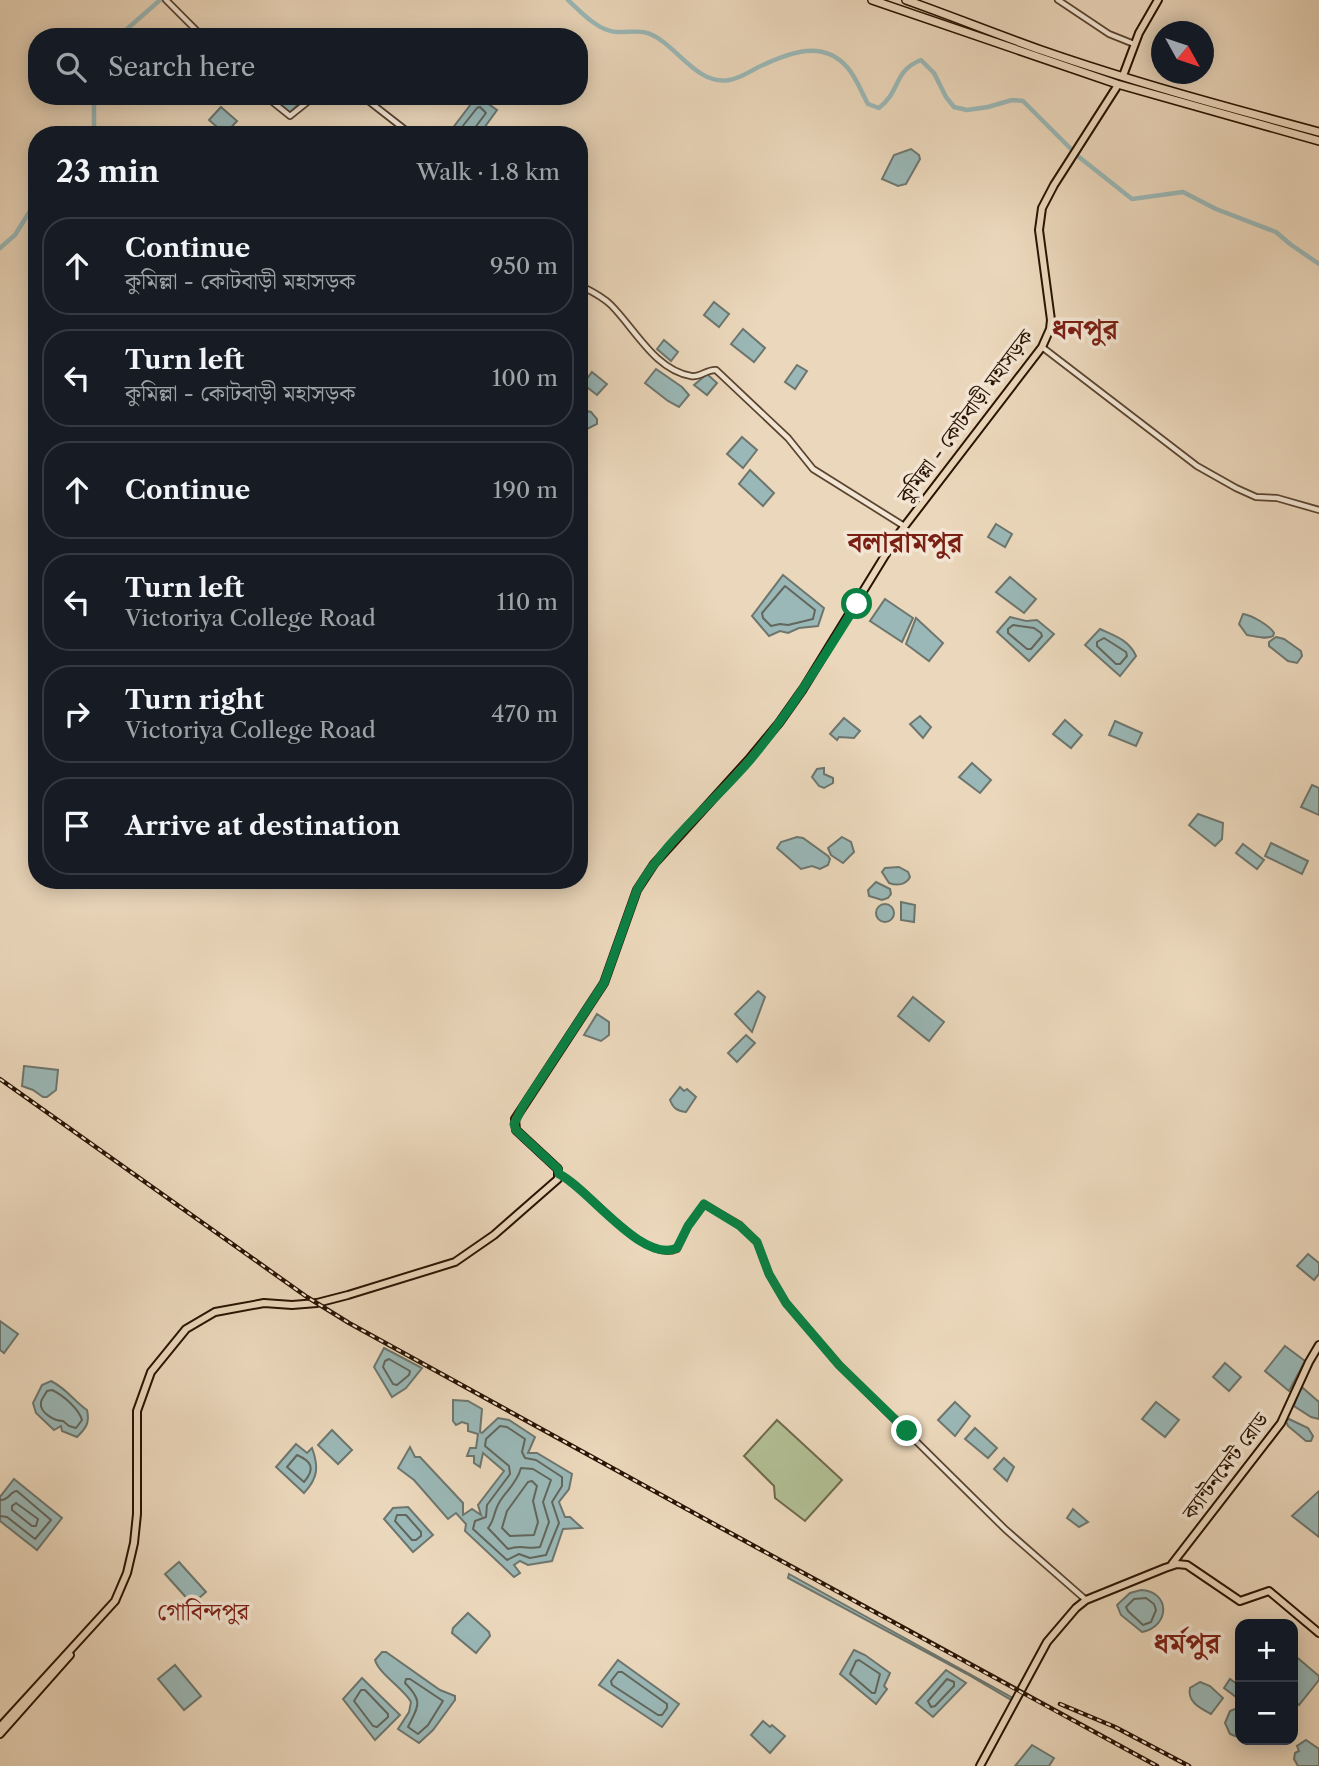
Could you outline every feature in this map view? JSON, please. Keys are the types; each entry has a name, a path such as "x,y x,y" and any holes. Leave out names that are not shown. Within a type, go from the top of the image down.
{"highway":[{"path":"872,0 1319,141"},
{"path":"906,0 1041,53 1051,50 1214,101 1214,108 1210,115 1204,114 1115,88 1041,63 1041,53"},
{"path":"1214,108 1319,132"}],"main road":[{"path":"1124,73 1134,44 1158,0"},
{"name":"কুমিল্লা - কোটবাড়ী মহাসড়ক","path":"559,1174 558,1169 516,1130 515,1119 604,983 637,890 654,864 733,779 779,723 904,526 1042,347 1051,320 1039,218 1046,198 1115,88"},
{"path":"0,1734 62,1658 73,1650 115,1601 127,1573 137,1514 137,1411 151,1371 186,1329 215,1312 264,1303 317,1303 455,1262 470,1254 515,1219 558,1179 559,1174"},
{"name":"ক্যান্টনমেন্ট রোড","path":"1171,1565 1281,1423 1319,1345"},
{"path":"982,1766 1047,1642 1067,1618 1086,1601 1171,1565 1187,1565 1240,1601 1269,1591 1319,1633"},
{"path":"0,1727 9,1720"}],"street":[{"path":"1058,0 1109,34 1134,44"},
{"path":"167,1 195,28"},
{"path":"276,105 290,116 303,105"},
{"path":"374,105 400,126"},
{"path":"588,290 613,307 659,361 690,376 716,370 788,438 814,470 904,526"},
{"path":"1042,347 1198,466 1256,496 1276,498 1319,510"},
{"path":"559,1174 632,1235 657,1249 674,1250 704,1204 740,1226 757,1242 769,1274 786,1303 833,1359 1005,1529 1086,1601"}],"green space":[{"path":"777,1420 842,1480 805,1521 775,1498 774,1486 744,1456"}],"water":[{"path":"281,105 298,105 290,113"},
{"path":"470,105 490,105 497,110 485,126 454,126"},
{"path":"221,107 237,121 232,126 216,126 209,120"},
{"path":"911,149 920,159 906,184 898,186 882,179 894,155"},
{"path":"714,302 729,314 719,327 704,315"},
{"path":"743,329 765,348 754,362 731,344"},
{"path":"664,340 678,352 671,361 657,349"},
{"path":"797,365 807,371 795,389 785,382"},
{"path":"656,369 689,395 679,407 645,383"},
{"path":"592,372 607,384 597,395 588,388 588,377"},
{"path":"707,374 717,383 707,395 694,385"},
{"path":"588,411 597,419 597,424 588,428"},
{"path":"742,437 757,450 743,468 727,454"},
{"path":"750,470 774,493 763,506 739,484"},
{"path":"996,524 1012,534 1005,547 988,537"},
{"path":"783,575 824,608 818,626 799,628 788,633 780,631 769,636 752,616"},
{"path":"1010,577 1036,599 1024,613 996,592"},
{"path":"885,599 913,618 902,642 870,621"},
{"path":"1243,614 1265,624 1274,633 1273,636 1264,638 1247,635 1239,624"},
{"path":"1010,617 1026,621 1037,620 1054,634 1029,661 997,632"},
{"path":"916,618 943,643 929,661 906,644"},
{"path":"1100,629 1125,642 1136,656 1120,676 1085,645"},
{"path":"1276,637 1284,639 1301,651 1302,656 1297,663 1288,661 1269,646 1269,642"},
{"path":"920,716 931,727 923,738 910,724"},
{"path":"844,718 860,731 854,738 839,737 837,740 830,734"},
{"path":"1065,720 1082,735 1071,748 1053,734"},
{"path":"1115,721 1142,733 1136,746 1109,735"},
{"path":"972,763 991,780 980,793 959,777"},
{"path":"824,768 824,774 833,778 833,783 824,788 812,777 817,769"},
{"path":"1312,785 1319,788 1319,815 1301,807"},
{"path":"1198,814 1223,823 1222,839 1215,846 1189,825"},
{"path":"842,837 851,842 854,852 843,863 831,855 828,848"},
{"path":"803,838 828,856 828,865 820,869 812,866 801,869 777,848 781,842"},
{"path":"1271,843 1308,861 1302,874 1265,856"},
{"path":"1243,844 1264,860 1257,869 1236,853"},
{"path":"899,867 908,872 910,877 901,884 889,883 882,872 885,868"},
{"path":"876,882 890,889 888,898 882,900 869,896 868,890"},
{"path":"901,902 915,905 914,922 901,920"},
{"path":"885,904 891,907 894,913 891,919 885,922 879,919 876,913 879,907"},
{"path":"758,991 765,997 752,1032 735,1014"},
{"path":"913,997 944,1022 929,1041 898,1016"},
{"path":"597,1014 609,1022 609,1035 601,1041 584,1035"},
{"path":"746,1035 755,1043 737,1062 728,1053"},
{"path":"24,1066 58,1070 56,1090 43,1097 22,1086"},
{"path":"680,1087 696,1097 686,1112 676,1109 670,1100"},
{"path":"1308,1254 1319,1263 1319,1274 1314,1280 1297,1266"},
{"path":"0,1321 18,1334 4,1353 0,1350"},
{"path":"1285,1346 1305,1361 1289,1391 1265,1371"},
{"path":"384,1348 422,1368 406,1388 392,1397 374,1367"},
{"path":"1225,1363 1241,1377 1229,1391 1213,1377"},
{"path":"51,1381 87,1410 86,1425 77,1437 62,1431 61,1426 54,1430 36,1413 33,1403 42,1385"},
{"path":"1303,1388 1319,1402 1319,1419 1294,1406 1299,1389"},
{"path":"453,1400 468,1401 482,1409 480,1432 498,1418 509,1420 535,1437 528,1453 537,1453 572,1474 569,1489 559,1502 565,1517 570,1517 582,1528 563,1529 552,1561 528,1565 520,1561 514,1565 520,1573 514,1577 465,1531 466,1524 456,1513 448,1519 414,1480 398,1468 410,1447 415,1457 420,1457 463,1503 463,1515 472,1509 481,1515 478,1505 504,1471 483,1453 480,1467 474,1463 474,1456 467,1456 470,1448 476,1448 478,1434 468,1431 468,1424 462,1422 456,1425 453,1421"},
{"path":"955,1402 970,1416 955,1436 938,1420"},
{"path":"1156,1402 1179,1420 1165,1437 1142,1419"},
{"path":"1289,1419 1308,1428 1313,1436 1311,1441 1306,1441 1288,1426 1286,1421"},
{"path":"975,1428 997,1448 988,1458 965,1439"},
{"path":"332,1430 352,1450 338,1464 318,1445"},
{"path":"296,1444 307,1453 312,1448 316,1461 315,1477 304,1493 276,1467"},
{"path":"1004,1458 1014,1467 1007,1481 994,1469"},
{"path":"14,1479 62,1518 37,1550 0,1521 0,1497"},
{"path":"1319,1491 1319,1537 1292,1516"},
{"path":"408,1507 433,1535 413,1552 384,1519 393,1508"},
{"path":"1073,1509 1088,1522 1079,1527 1067,1518"},
{"path":"179,1562 206,1592 192,1604 165,1574"},
{"path":"789,1574 1013,1698 1013,1701 788,1578"},
{"path":"1141,1590 1157,1596 1163,1609 1158,1623 1142,1632 1121,1615 1117,1605 1130,1593"},
{"path":"468,1613 490,1636 476,1653 452,1633 453,1628"},
{"path":"854,1650 890,1673 884,1686 887,1689 876,1704 840,1674"},
{"path":"382,1652 386,1652 440,1690 455,1696 455,1700 433,1730 419,1743 398,1729 409,1712 411,1702 377,1665 375,1660"},
{"path":"1298,1658 1319,1676 1319,1680 1299,1705"},
{"path":"618,1660 679,1704 662,1727 599,1685"},
{"path":"175,1665 201,1696 184,1710 158,1679"},
{"path":"946,1670 966,1683 933,1717 916,1703"},
{"path":"362,1678 400,1715 375,1740 343,1699"},
{"path":"1230,1679 1235,1682 1235,1696 1224,1688"},
{"path":"1200,1682 1210,1686 1223,1698 1211,1714 1195,1704 1190,1697 1190,1688"},
{"path":"1235,1709 1235,1736 1230,1734 1225,1723 1230,1711"},
{"path":"763,1721 785,1736 770,1753 751,1735"},
{"path":"1306,1740 1319,1749 1319,1766 1298,1766 1294,1759 1295,1753 1299,1751 1297,1746"},
{"path":"1032,1745 1054,1758 1049,1766 1015,1766"}],"waterway":[{"path":"128,28 160,0"},
{"path":"568,0 590,20 609,31 645,32 656,37 692,68 719,80 738,78 774,60 796,53 828,53 847,67 868,104 879,108 891,95 906,70 921,60 934,73 954,107 967,110 1012,100 1023,101 1079,157 1132,199 1183,192 1216,209 1276,232 1319,264"},
{"path":"94,105 94,126"},
{"path":"0,248 15,235 28,214"}],"railway":[{"path":"0,1079 307,1297 349,1323 1157,1766"},
{"path":"1060,1704 1115,1727 1189,1766"}],"district":[{"name":"ধনপুর","path":"1085,329"},
{"name":"বলারামপুর","path":"905,542"},
{"name":"গোবিন্দপুর","path":"203,1611"},
{"name":"ধর্মপুর","path":"1187,1643"}],"route":[{"path":"857,604 779,723 643,879 604,983 514,1124 516,1130 558,1169 559,1174 632,1235 657,1249 671,1251 677,1248 688,1226 704,1204 740,1226 757,1242 769,1274 786,1303 839,1365 907,1431"}]}
